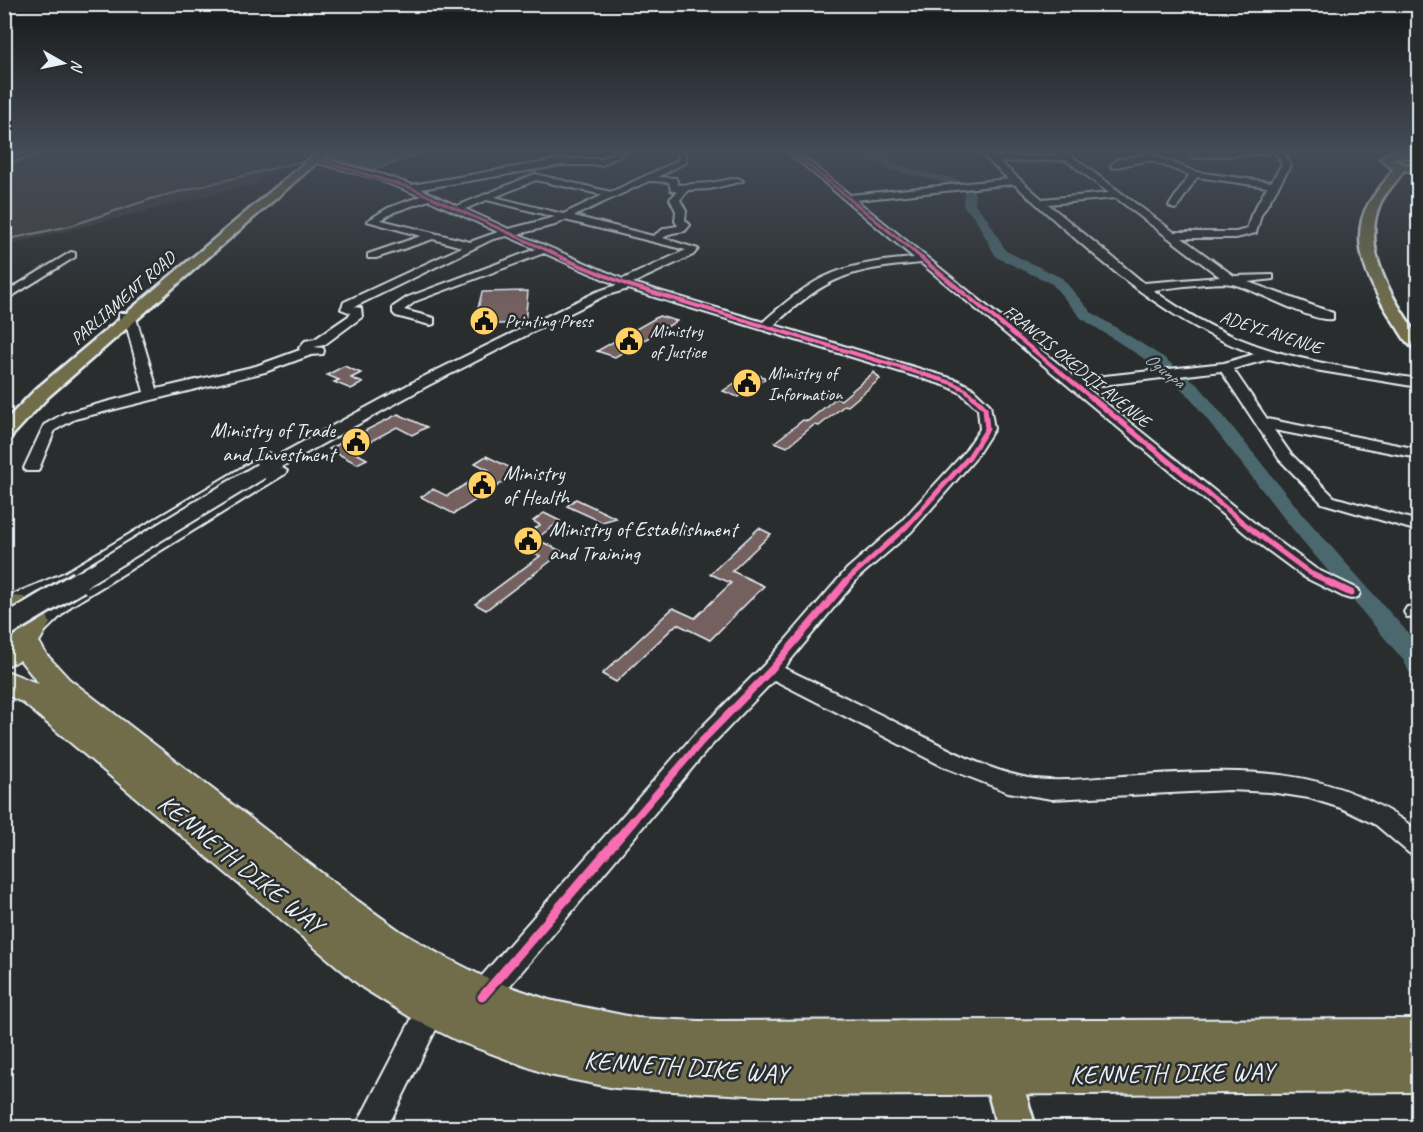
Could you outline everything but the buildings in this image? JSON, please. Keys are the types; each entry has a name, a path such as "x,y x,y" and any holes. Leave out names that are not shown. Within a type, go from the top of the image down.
{"highway":[{"name":"KENNETH DIKE WAY","path":"13,628 35,661 59,687 345,913 397,950 482,997 549,1020 637,1039 998,1058"},
{"name":"KENNETH DIKE WAY","path":"4,681 33,694 376,974 432,1009 497,1038 577,1061 689,1073 998,1058 1319,1056 1419,1040"},
{"name":"KENNETH DIKE WAY","path":"1319,1056 1419,1071"}],"main road":[{"name":"PARLIAMENT ROAD","path":"4,433 42,393 260,204"},
{"path":"1374,204 1369,220 1367,249 1382,289 1398,320 1419,345"},
{"name":"PARLIAMENT ROAD","path":"4,418 21,401 127,317"},
{"path":"998,1058 1017,1128"}],"street":[{"path":"408,204 390,210 372,221 472,246"},
{"path":"442,204 623,283 764,328 952,383 976,398 985,408 987,419 987,429 969,458 940,487 905,528 853,573 771,670 701,742 482,997"},
{"path":"455,210 470,204"},
{"path":"475,204 551,223"},
{"path":"13,628 322,435 422,382 600,294 689,253 693,249 657,238 513,204"},
{"path":"32,468 49,428 59,421 152,394 260,369 314,346 356,317 357,311 347,309 348,305 472,246 499,235 551,223 595,204"},
{"path":"657,238 669,230 681,229 685,225 680,221 681,207 676,204"},
{"name":"FRANCIS OKEDIJI AVENUE","path":"855,204 1252,530 1310,573 1351,593"},
{"name":"ADEYI AVENUE","path":"1042,204 1141,287 1175,312 1216,334 1271,354 1348,373 1419,381"},
{"path":"1127,204 1228,278 1281,300 1329,316"},
{"path":"1169,235 1249,233 1254,228 1256,215 1262,204"},
{"path":"372,256 433,236"},
{"path":"430,321 400,313 397,310 412,299 544,250"},
{"path":"4,298 71,255"},
{"path":"764,328 805,292 824,280 848,271 880,264 923,260"},
{"path":"1141,287 1228,278 1269,277"},
{"path":"127,317 152,394"},
{"path":"1074,384 1225,367 1271,354"},
{"path":"1225,367 1284,456 1328,500 1419,526"},
{"path":"1263,423 1419,453"},
{"path":"13,628 48,615 64,602 265,481 322,435"},
{"path":"13,628 46,589 70,577 259,463 322,435"},
{"path":"771,670 943,755 987,775 1023,787 1063,788 1197,780 1241,780 1296,785 1368,808 1399,826 1419,845"},
{"path":"370,1128 432,1009"}],"shaded area":[{"path":"5,204 175,204 5,246"}],"waterway":[{"path":"4,240 70,226 137,204"},
{"name":"Ogunpa","path":"969,204 981,218 1001,254 1057,281 1086,315 1157,360 1194,391 1297,521 1416,658 1418,665"}],"cycle path":[{"path":"445,204 628,285 952,383 966,390 985,408 987,429 969,457 905,528 853,573 771,670 701,742 482,997"},
{"path":"855,204 1252,530 1310,573 1351,593"}],"place":[{"name":"Printing Press","path":"484,321"},
{"name":"Ministry of Justice","path":"629,341"},
{"name":"Ministry of Information","path":"747,383"},
{"name":"Ministry of Trade and Investment","path":"356,442"},
{"name":"Ministry of Health","path":"482,485"},
{"name":"Ministry of Establishment and Training","path":"528,541"}]}
